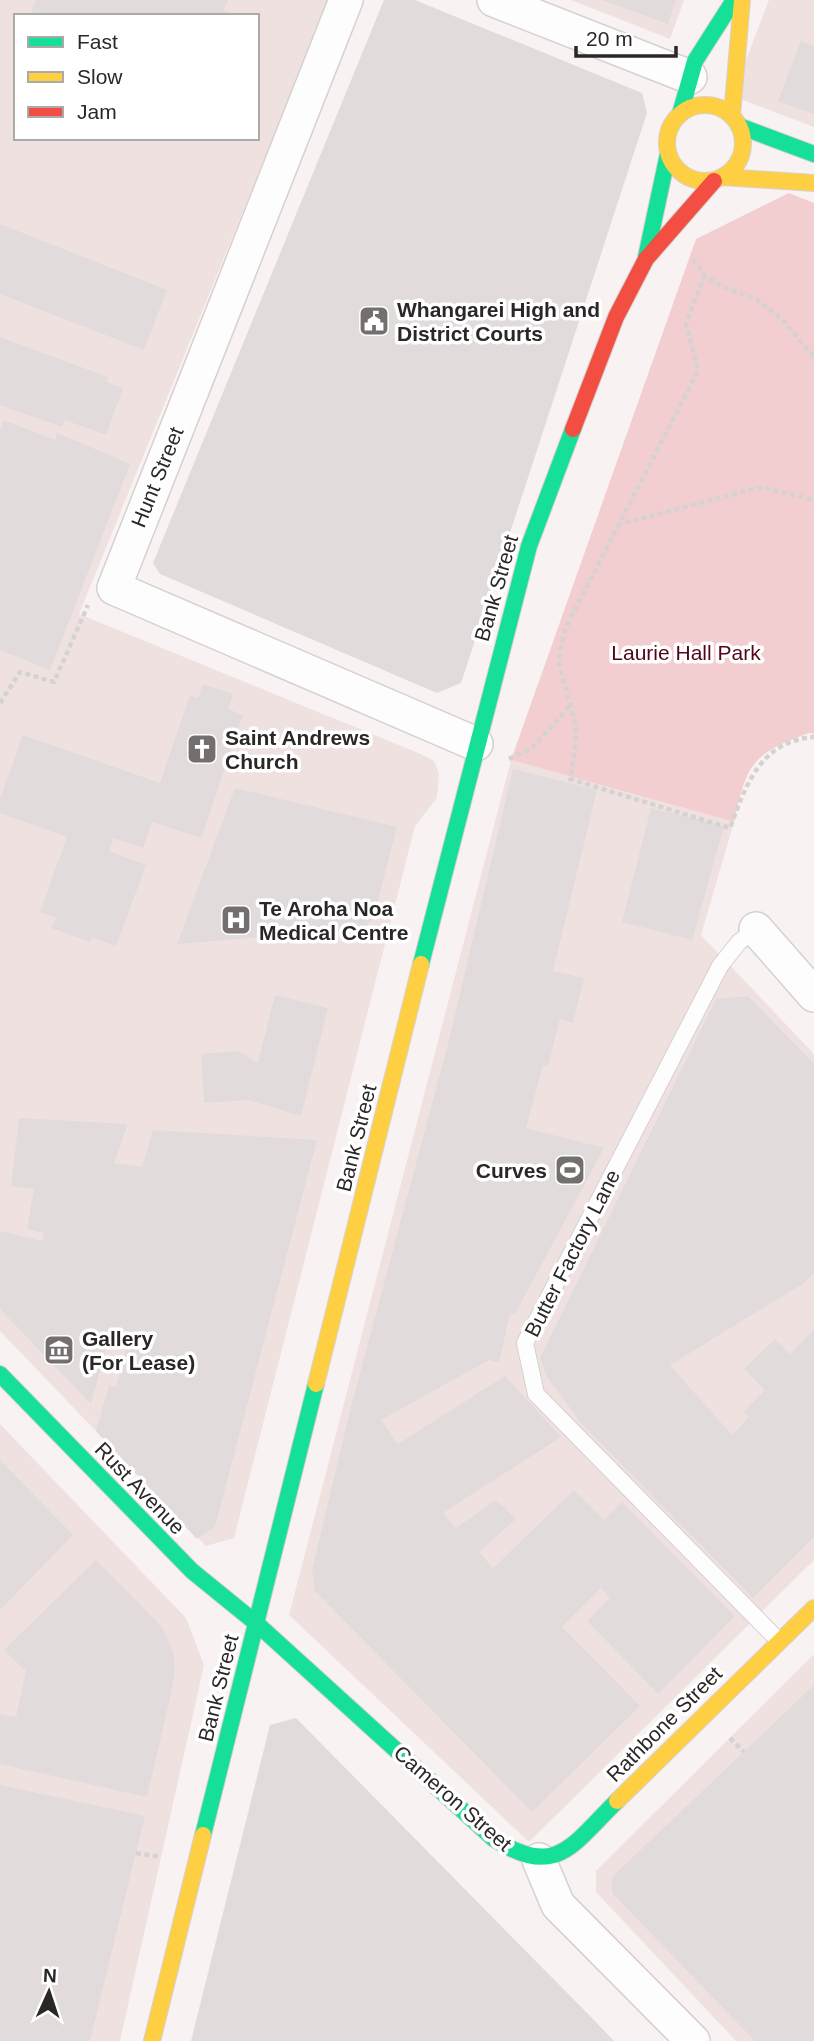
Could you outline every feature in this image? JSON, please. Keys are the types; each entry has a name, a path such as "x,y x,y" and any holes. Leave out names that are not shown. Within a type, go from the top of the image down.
{"main road":[{"path":"734,0 703,46 690,77 680,114 668,132 668,154 681,173 702,182 719,179 814,183"},
{"path":"719,179 740,160 743,137 735,120 732,90 741,0"},
{"path":"680,114 701,105 712,105 735,120 814,154"},
{"name":"Bank Street","path":"646,259 668,154"},
{"name":"Bank Street","path":"152,2041 476,744 529,546 616,317 646,259 719,179"},
{"name":"Rust Avenue","path":"0,1374 192,1571 256,1623"},
{"name":"Rathbone Street","path":"538,1860 558,1856 572,1845 814,1608"},
{"name":"Cameron Street","path":"256,1623 494,1839 518,1855 538,1860"}],"street":[{"name":"Hunt Street","path":"114,588 346,0"},
{"path":"494,0 690,77"},
{"path":"114,588 476,744"},
{"path":"756,929 814,995"},
{"name":"Cameron Street","path":"538,1860 558,1905 693,2041"}],"lane":[{"name":"Butter Factory Lane","path":"756,929 739,942 720,967 526,1343 537,1394 779,1642"}],"path":[{"path":"697,263 705,275 723,287 756,299 781,318 814,356"},
{"path":"705,275 686,323 698,371 566,627 558,661 575,721 576,743 570,779 730,828 751,772 777,749 814,737"},
{"path":"616,526 743,491 765,488 814,500"},
{"path":"0,703 20,672 54,682 86,607 114,588"},
{"path":"476,744 511,760 532,748 569,707"}],"shaded area":[{"path":"0,0 329,0 79,614 421,754 434,761 439,773 437,798 415,826 234,1538 206,1546 0,1331"},
{"path":"571,0 684,0 670,39"},
{"path":"769,0 814,0 814,127 732,96"},
{"path":"511,760 734,822 701,935 814,1054 814,1560 529,1842 289,1615"},
{"path":"0,1424 186,1618 204,1665 120,2041 0,2041"},
{"path":"814,1654 814,2041 736,2041 596,1892 596,1871"}],"green space":[{"name":"Laurie Hall Park","path":"789,193 814,203 814,734 809,733 790,740 763,755 748,774 734,822 511,760 696,239"}],"building":[{"path":"36,0 228,0 224,10 233,14 31,14"},
{"path":"384,0 415,0 642,93 647,113 461,683 437,693 160,574 153,563"},
{"path":"602,0 676,0 668,24"},
{"path":"801,41 814,46 814,114 778,101"},
{"path":"0,224 167,290 144,350 0,294"},
{"path":"0,337 108,377 107,382 123,388 106,435 65,420 62,427 0,405"},
{"path":"4,420 55,440 57,433 130,464 50,670 0,650 0,431"},
{"path":"203,684 233,694 228,709 243,715 201,838 152,822 143,848 113,838 109,851 146,865 116,946 92,937 90,942 51,928 56,918 40,912 67,837 0,813 0,799 23,735 160,783 190,695 198,698"},
{"path":"513,769 597,790 553,971 584,978 573,1023 560,1019 548,1066 543,1065 526,1128 604,1148 515,1314 510,1313 499,1363 489,1360 381,1420 398,1444 505,1376 561,1437 443,1513 456,1528 496,1500 516,1519 479,1552 493,1568 574,1490 604,1520 622,1502 735,1616 658,1694 587,1621 610,1598 601,1588 562,1627 640,1706 532,1812 315,1591 312,1570 350,1411 449,1040"},
{"path":"235,788 397,827 373,919 362,929 177,944"},
{"path":"651,808 724,826 692,940 622,922"},
{"path":"275,995 328,1008 301,1116 248,1100 204,1103 201,1054 238,1051 258,1063"},
{"path":"748,996 814,1064 814,1273 804,1283 670,1365 732,1435 749,1417 743,1412 765,1390 744,1369 775,1339 790,1354 814,1330 814,1537 753,1598 581,1423 547,1377 540,1358 716,999"},
{"path":"19,1118 128,1124 114,1163 142,1167 153,1130 317,1140 215,1527 197,1539 96,1431 109,1385 116,1387 130,1332 112,1327 91,1404 0,1309 0,1231 42,1241 44,1233 27,1229 34,1189 11,1186"},
{"path":"0,1460 73,1535 0,1610"},
{"path":"96,1560 163,1628 173,1652 175,1671 147,1797 0,1764 0,1714 16,1717 26,1671 4,1650"},
{"path":"814,1685 814,2041 755,2041 612,1893 612,1877"},
{"path":"296,1718 614,2041 191,2041 270,1725"},
{"path":"0,1785 145,1816 90,2041 0,2041"}],"traffic: fast":[{"path":"680,114 695,61 734,0"},
{"path":"739,126 814,154"},
{"path":"646,257 668,154"},
{"path":"421,964 529,546 573,429"},
{"path":"0,1374 192,1571 256,1623 494,1839 516,1851 533,1856 549,1856 562,1852 588,1831 617,1801"},
{"path":"203,1835 316,1384"}],"traffic: slow":[{"path":"732,115 742,0"},
{"path":"698,105 712,105 726,111 737,122 743,143 740,158 732,170 712,181 698,181 684,175 673,164 667,150 667,136 673,122 684,111 698,105"},
{"path":"723,177 814,183"},
{"path":"316,1384 421,964"},
{"path":"617,1801 814,1608"},
{"path":"152,2041 203,1835"}],"traffic: jam":[{"path":"573,429 616,317 646,259 714,181"}],"place":[{"name":"Whangarei High and District Courts","path":"374,321"},
{"name":"Saint Andrews Church","path":"202,749"},
{"name":"Te Aroha Noa Medical Centre","path":"236,920"},
{"name":"Curves","path":"570,1170"},
{"name":"Gallery (For Lease)","path":"59,1350"}]}
